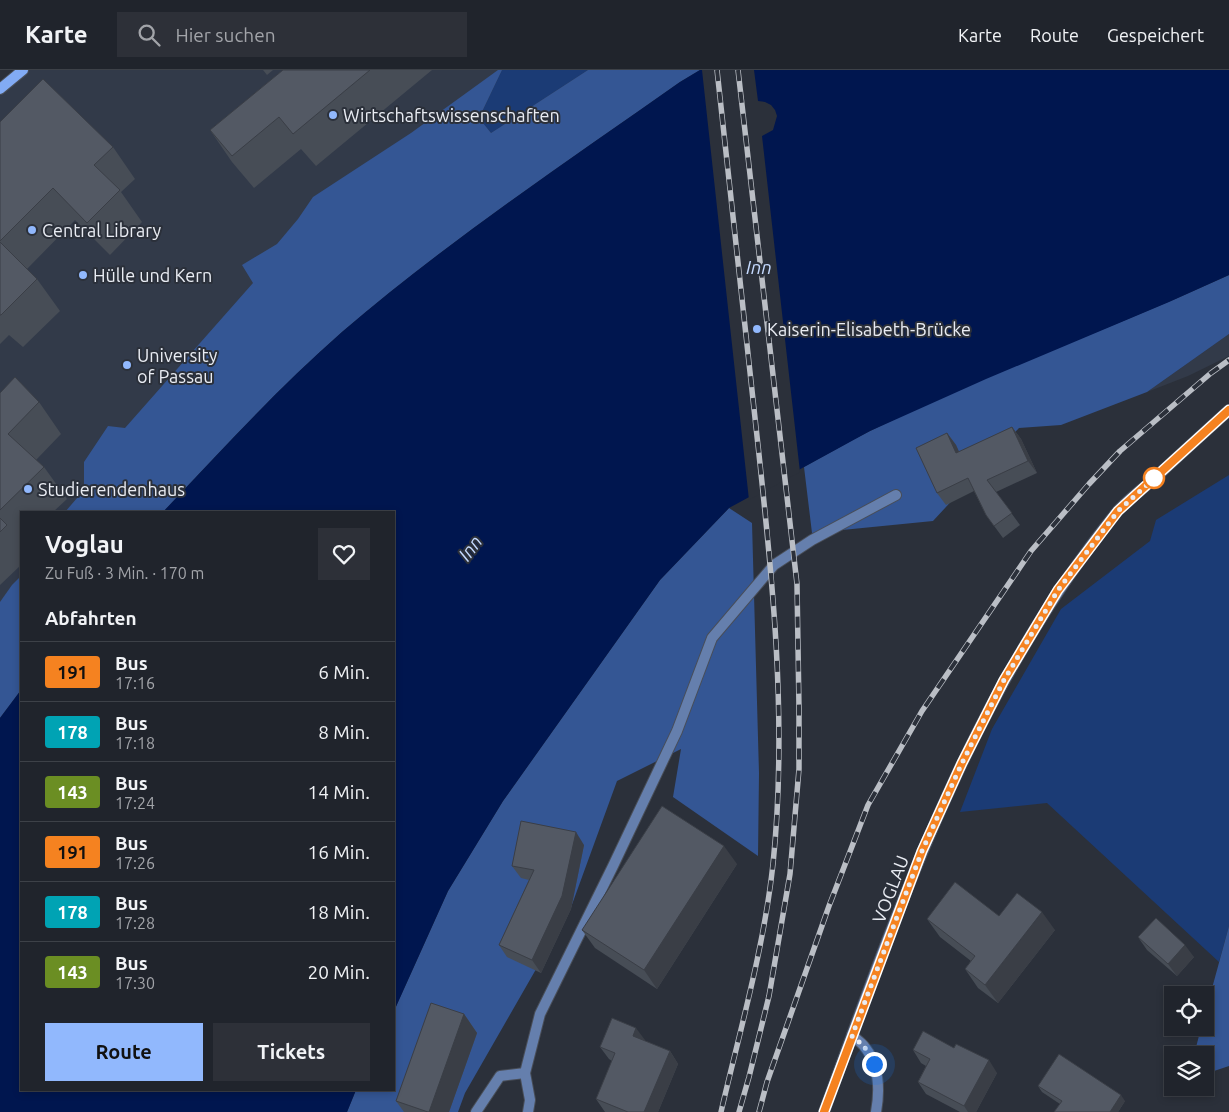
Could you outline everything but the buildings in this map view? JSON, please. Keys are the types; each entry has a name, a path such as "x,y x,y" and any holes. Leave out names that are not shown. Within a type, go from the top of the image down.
{"street":[{"path":"0,89 23,70"},
{"name":"VOGLAU","path":"824,1112 922,851 962,763 1004,680 1058,590 1118,511 1229,410"},
{"path":"528,1112 530,1100 525,1073 540,1014 677,731 712,638 774,565 812,540 896,495"},
{"path":"852,1036 864,1046 874,1064 879,1097 876,1112"},
{"path":"476,1112 500,1076 525,1073"}],"shaded area":[{"name":"University of Passau","path":"24,70 595,70 118,511 20,511 20,628 0,652 0,92"},
{"path":"498,70 502,70 479,118 491,133 588,70 700,70 680,82 508,203 382,298 295,375 164,511 66,511 84,490 84,462 108,426 125,428 253,283 242,265 277,244 313,197 411,133"},
{"path":"502,70 588,70 491,133 479,118"},
{"path":"1229,275 1229,334 1147,392 1061,425 1019,428 933,521 812,533 804,467 862,435 914,410"},
{"path":"1229,334 1229,356 1188,376 1147,392"},
{"path":"1229,475 1229,926 1219,962 1047,803 960,812 992,729 1061,609 1150,541 1156,520"},
{"path":"729,508 752,523 759,773 758,856 673,797 681,749 617,781 570,910 465,1093 458,1112 347,1112 356,1091 395,1091 395,1009 448,891 503,801 660,580"},
{"path":"20,577 20,691 0,718 0,602"},
{"path":"1229,926 1229,1066 1214,1071 1214,1046 1196,1046 1199,1036 1214,1036 1213,986"}],"water":[{"name":"Inn","path":"700,70 1229,70 1229,275 870,431 729,508 660,580 503,801 448,891 395,1009 395,511 164,511 295,375 382,298 465,234 680,82"},
{"path":"20,691 20,1091 356,1091 347,1112 0,1112 0,718"}],"pier":[{"name":"Kaiserin-Elisabeth-Brücke","path":"702,70 754,70 758,101 771,105 777,116 773,130 762,136 800,472 749,500"}],"railway":[{"path":"717,70 768,536 776,646 779,755 773,864 764,927 721,1112"},
{"path":"738,70 797,584 799,708 799,769 790,874 769,996 739,1112"},
{"path":"759,1112 767,1082 829,906 868,805 922,711 1031,551 1089,484 1120,451 1211,373 1229,360"}],"bus line":[{"name":"191","path":"824,1112 922,851 962,763 1004,680 1058,590 1118,511 1229,410"}],"place":[{"name":"Wirtschaftswissenschaften","path":"333,115"},
{"name":"Central Library","path":"32,230"},
{"name":"Hülle und Kern","path":"83,275"},
{"name":"Kaiserin-Elisabeth-Brücke","path":"757,329"},
{"name":"University of Passau","path":"127,365"},
{"name":"Studierendenhaus","path":"28,489"}],"route":[{"path":"874,1064 864,1046 852,1036 922,851 962,763 1004,680 1058,590 1118,511 1160,473 1154,478"}]}
